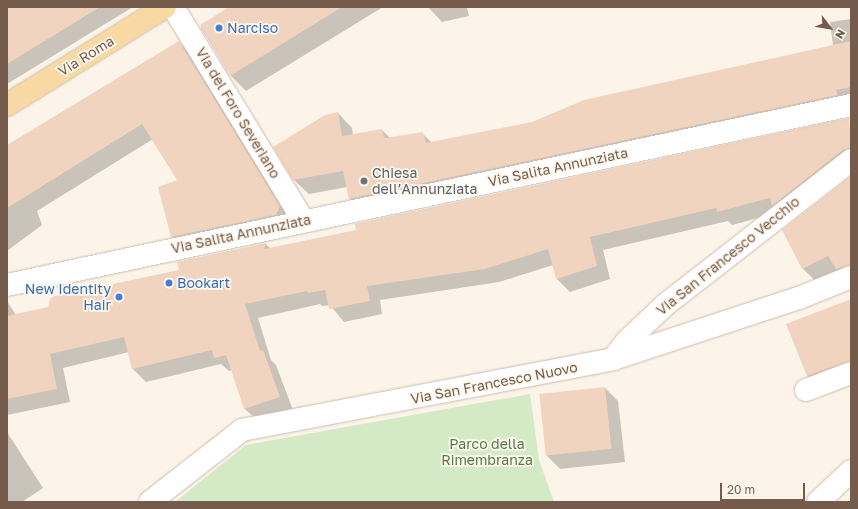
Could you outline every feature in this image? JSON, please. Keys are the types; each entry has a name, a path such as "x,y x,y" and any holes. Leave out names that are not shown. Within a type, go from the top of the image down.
{"main road":[{"name":"Via Roma","path":"7,105 165,7"}],"street":[{"name":"Via del Foro Severiano","path":"173,7 303,220"},
{"name":"Via Salita Annunziata","path":"7,285 303,220 851,105"},
{"name":"Via San Francesco Vecchio","path":"613,359 628,340 665,305 851,160"},
{"name":"Via San Francesco Nuovo","path":"150,502 242,430 576,368 613,359 799,298 851,277"},
{"path":"806,390 851,373"},
{"path":"818,502 851,471"}],"green space":[{"name":"Parco della Rimembranza","path":"530,394 539,460 554,502 175,502 246,445"}],"building":[{"path":"7,7 100,7 7,64"},
{"path":"229,7 342,7 230,76 200,25"},
{"path":"179,41 280,206 276,215 171,237 158,187 177,180 142,124 7,208 7,145"},
{"path":"851,41 851,87 836,90 838,95 349,199 343,171 293,180 273,147 325,115 338,112 342,136 382,129 384,138 423,132 426,143 532,122 584,100"},
{"path":"849,118 851,148 843,150 772,206 770,198 717,212 716,208 590,237 597,266 556,279 548,249 485,269 367,286 370,301 329,309 325,290 308,293 307,291 245,304 260,351 263,350 280,397 244,409 226,355 214,358 212,350 132,369 124,337 50,354 57,389 7,399 7,316 48,307 51,297 179,270 177,262 266,243 264,249 356,230 355,224"},
{"path":"851,176 851,265 836,269 828,256 802,269 782,230"},
{"path":"851,299 851,361 807,376 786,324"},
{"path":"605,387 611,449 546,456 539,394"}],"place":[{"name":"Narciso","path":"219,28"},
{"name":"Chiesa dell’Annunziata","path":"364,181"},
{"name":"Bookart","path":"169,283"},
{"name":"New Identity Hair","path":"119,297"}]}
